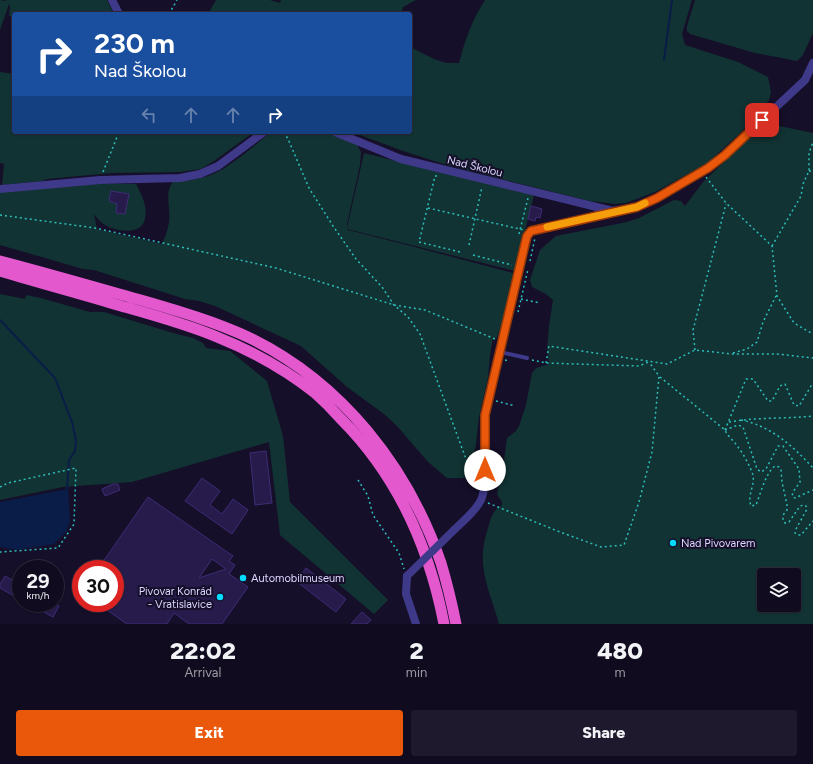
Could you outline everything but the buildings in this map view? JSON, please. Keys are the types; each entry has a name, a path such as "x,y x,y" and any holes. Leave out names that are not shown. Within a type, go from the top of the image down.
{"highway":[{"path":"0,261 176,310 212,323 250,338 278,354 311,376 364,426 398,471 430,534 441,564 456,624"},
{"path":"0,271 173,321 216,336 277,367 315,394 355,433 378,463 397,493 412,520 432,571 444,624"}],"street":[{"path":"112,0 118,12"},
{"path":"809,80 813,63"},
{"name":"Nad Školou","path":"407,576 473,512 481,500 485,484 485,415 504,353 502,342 527,236 531,231 613,211 637,207 657,198 708,168 725,155 809,80"},
{"path":"0,189 100,180 180,178 200,174 218,166 261,134"},
{"name":"Nad Školou","path":"340,134 401,158 603,210 613,211"},
{"path":"407,576 406,594 416,624"}],"lane":[{"path":"504,353 527,358"}],"path":[{"path":"170,12 177,0"},
{"path":"100,180 118,134"},
{"path":"285,134 309,188 333,226 356,258 382,288 394,305 408,317 420,334 481,500 516,515 601,547 624,545 639,502 652,452 660,376"},
{"path":"813,142 809,153 809,171 803,184 801,196 772,246 777,296 794,322 813,334"},
{"path":"442,178 435,176 419,242 460,252"},
{"path":"706,177 726,203 772,246"},
{"path":"469,245 482,187 476,186"},
{"path":"519,236 528,198 520,196"},
{"path":"695,350 693,330 726,203"},
{"path":"428,208 474,220 526,230"},
{"path":"0,215 95,228 276,268 394,305 425,310 502,342"},
{"path":"517,313 536,234"},
{"path":"473,255 512,265"},
{"path":"732,354 747,349 757,342 763,322 777,296"},
{"path":"521,299 540,303"},
{"path":"546,363 549,346 667,364 695,350 732,354 777,354 813,358"},
{"path":"504,353 505,360 510,361"},
{"path":"527,358 546,363 639,366 649,362"},
{"path":"649,362 660,376 725,430 726,434 738,446 753,476 753,485 749,500 751,506 756,505 772,469 776,466 781,470 787,504 787,510 783,515 783,520 785,523 789,522 800,506 804,505 808,509 795,533 801,535 813,521"},
{"path":"725,430 746,379 753,379 768,401 772,401 780,386 785,384 794,405 799,406 811,386 813,386"},
{"path":"496,401 515,406"},
{"path":"728,422 813,416"},
{"path":"741,420 750,422 781,437 813,468"},
{"path":"725,430 738,426 743,427 757,470 761,472 766,469 778,446 783,446 799,469 800,482 792,496 795,498 813,490"},
{"path":"0,487 8,483 76,468 74,524 58,548 0,552"},
{"path":"358,480 368,496 373,514 399,553 407,576"}],"green space":[{"path":"0,0 107,0 113,12 12,12 12,17 9,16 9,4 0,30"},
{"path":"216,0 270,0 280,3 281,0 416,0 403,7 402,12 209,12"},
{"path":"485,0 692,0 682,34 685,45 738,62 768,77 771,92 769,100 760,113 706,164 655,192 626,203 615,204 590,201 450,166 357,134 412,134 412,48 446,63 459,63 469,30"},
{"path":"695,0 813,0 813,33 803,55 797,61 755,53 690,34 687,31 687,26"},
{"path":"0,72 12,74 12,134 251,134 201,169 180,172 112,173 2,185 4,164 0,163"},
{"path":"765,123 813,133 813,624 499,624 485,577 483,566 484,542 491,518 494,512 502,505 502,502 497,494 503,468 507,438 516,431 519,426 526,405 532,373 536,368 549,364 547,349 553,300 546,294 532,287 530,280 540,250 556,236 627,222 639,218 674,200 681,201 685,206 703,182"},
{"path":"269,134 329,134 356,143 361,152 360,165 347,228 364,153 534,195 515,271 347,229 513,273 508,305 497,338 493,338 488,378 479,417 474,460 467,476 463,478 447,478 428,462 397,426 384,414 347,387 301,346 215,306 199,301 185,299 94,270 83,269 0,245 0,192 93,184 136,184 142,197 146,212 144,222 141,226 137,229 127,231 111,228 105,225 94,214 97,229 162,244 169,225 168,196 170,186 173,182 201,178 210,175 220,171 238,159"},
{"path":"0,294 25,299 26,295 90,312 104,312 193,338 203,343 206,348 230,351 267,381 283,436 290,502 388,600 374,614 280,535 269,442 132,482 63,487 0,500"}],"water":[{"path":"68,489 70,521 66,532 54,544 17,550 0,547 0,502"}],"waterway":[{"path":"664,60 672,0"},
{"path":"0,320 55,378 72,422 76,440 75,451 69,460 66,491"}],"slow traffic":[{"path":"547,227 599,216 613,211 637,207 645,203"}],"place":[{"name":"Nad Pivovarem","path":"673,543"},
{"name":"Automobilmuseum","path":"243,578"},
{"name":"Pivovar Konrád - Vratislavice","path":"220,597"}],"route":[{"path":"485,470 485,415 527,236 531,231 599,216 613,211 637,207 657,198 708,168 725,155 762,120"}]}
